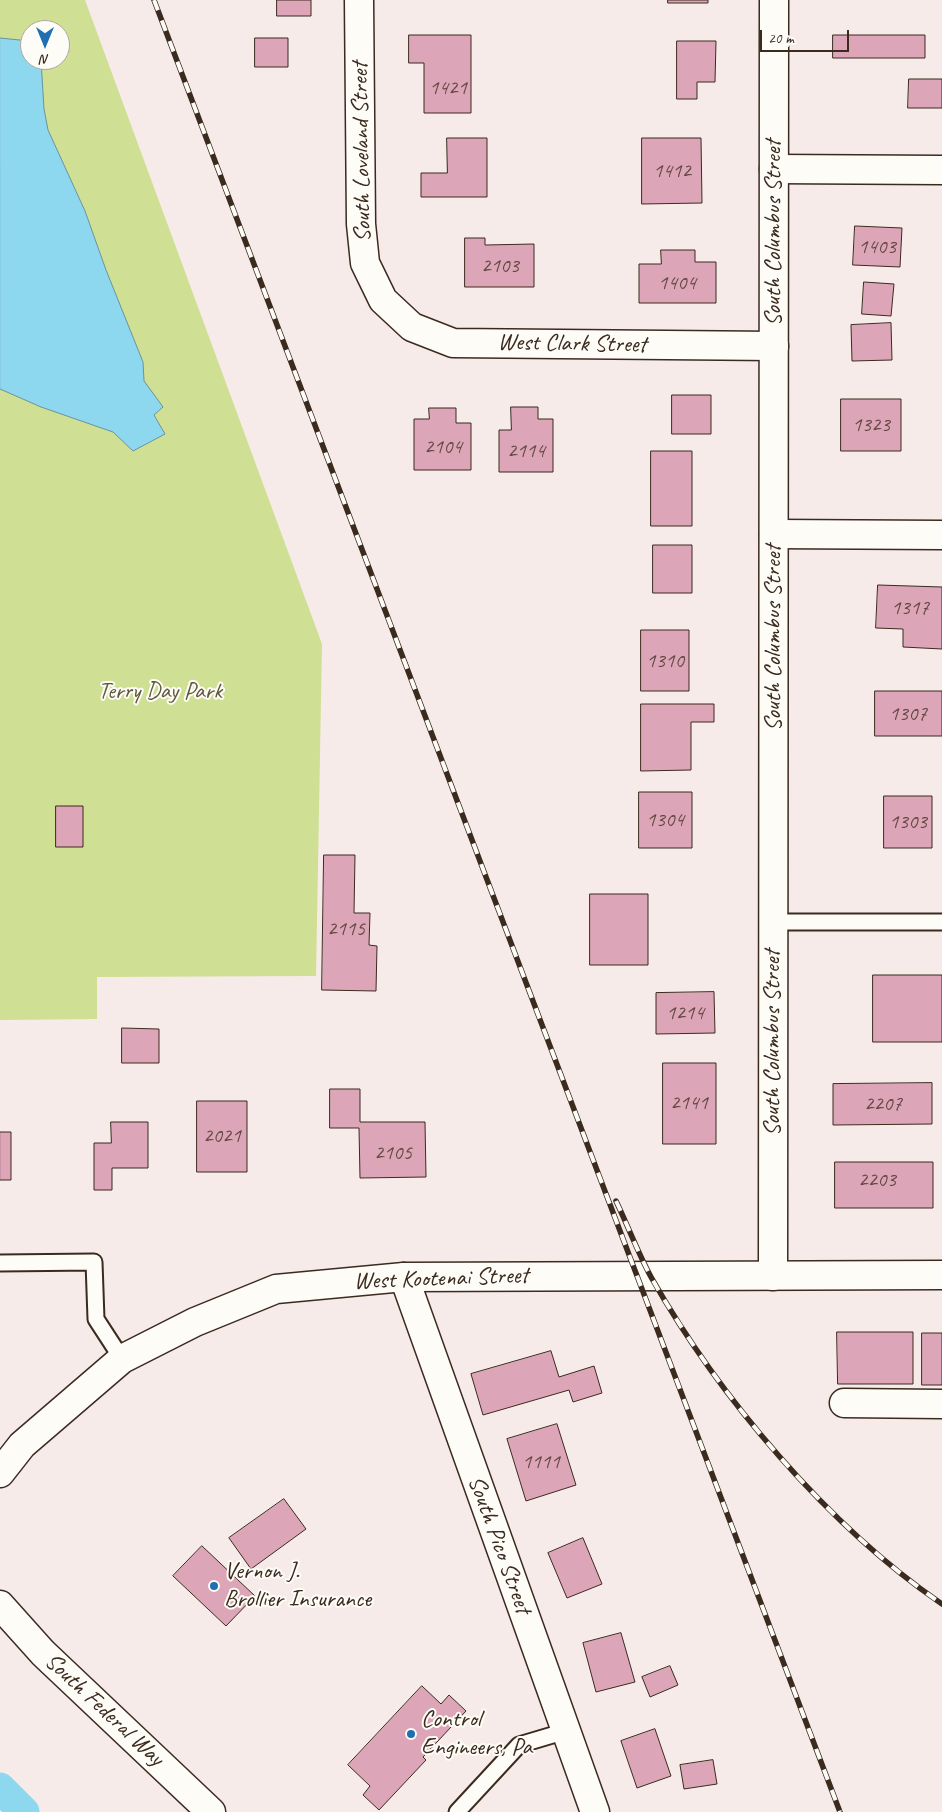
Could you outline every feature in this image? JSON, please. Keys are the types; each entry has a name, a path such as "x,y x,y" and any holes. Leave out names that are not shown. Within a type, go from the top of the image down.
{"street":[{"name":"South Loveland Street","path":"359,0 361,224 366,263 383,300"},
{"name":"South Columbus Street","path":"773,1276 774,0"},
{"path":"774,169 942,170"},
{"name":"West Clark Street","path":"383,300 412,327 454,343 774,346"},
{"path":"774,534 942,535"},
{"name":"West Kootenai Street","path":"0,1473 22,1445 122,1359 195,1322 276,1289 404,1277 942,1275"},
{"name":"South Pico Street","path":"404,1277 596,1812"},
{"path":"844,1403 942,1404"},
{"name":"South Federal Way","path":"0,1605 43,1653 211,1812"}],"lane":[{"path":"773,922 942,922"},
{"path":"0,1263 94,1262 96,1319 122,1359"},
{"path":"457,1812 519,1745 566,1732"}],"green space":[{"name":"Terry Day Park","path":"0,0 85,0 322,644 316,976 97,977 97,1019 0,1020"}],"water":[{"path":"0,38 20,40 20,70 42,70 44,109 48,130 85,211 106,270 143,362 144,381 163,407 154,415 165,434 133,451 113,432 41,407 0,389"}],"building":[{"path":"277,0 311,0 311,16 277,16"},
{"path":"668,0 708,0 708,3 668,3"},
{"path":"409,35 471,35 471,113 424,113 424,63 409,63"},
{"path":"833,35 925,35 925,58 833,58"},
{"path":"255,38 288,38 288,67 255,67"},
{"path":"677,41 716,41 715,82 697,82 697,99 677,99"},
{"path":"909,79 942,79 942,108 908,108"},
{"path":"447,138 487,138 487,197 421,197 421,173 447,173"},
{"path":"642,138 701,138 702,203 642,204"},
{"path":"855,226 902,228 900,267 853,265"},
{"path":"465,238 485,238 485,245 534,244 534,287 465,287"},
{"path":"661,250 695,250 695,262 716,262 716,303 639,303 639,264 661,264"},
{"path":"864,282 894,284 891,316 862,314"},
{"path":"891,323 892,360 852,361 851,325"},
{"path":"672,395 711,395 711,434 672,434"},
{"path":"841,399 901,399 901,451 841,451"},
{"path":"511,407 538,407 538,419 553,419 553,472 499,472 499,430 511,430"},
{"path":"429,408 456,408 456,423 471,423 471,470 414,470 414,419 429,419"},
{"path":"651,451 692,451 692,526 651,526"},
{"path":"653,545 692,545 692,593 653,593"},
{"path":"878,585 942,587 942,649 903,647 903,629 876,628"},
{"path":"641,630 689,630 689,691 641,691"},
{"path":"875,691 942,691 942,736 875,736"},
{"path":"641,704 714,704 714,722 691,722 691,770 641,771"},
{"path":"639,792 692,792 692,848 639,848"},
{"path":"884,796 932,796 932,848 884,848"},
{"path":"56,806 83,806 83,847 56,847"},
{"path":"324,855 355,855 354,913 370,913 369,945 377,946 376,991 322,990"},
{"path":"590,894 648,894 648,965 590,965"},
{"path":"873,975 942,975 942,1042 873,1042"},
{"path":"714,992 715,1033 656,1034 656,993"},
{"path":"122,1028 159,1029 159,1063 122,1063"},
{"path":"663,1063 716,1063 716,1144 663,1144"},
{"path":"932,1083 932,1124 833,1125 833,1084"},
{"path":"330,1089 360,1089 360,1122 425,1122 426,1177 360,1178 359,1128 330,1128"},
{"path":"197,1101 247,1101 247,1172 197,1172"},
{"path":"111,1122 148,1122 148,1168 112,1168 112,1190 94,1190 94,1143 111,1143"},
{"path":"0,1132 11,1132 11,1180 0,1180"},
{"path":"835,1162 933,1162 933,1208 835,1208"},
{"path":"837,1332 913,1332 913,1384 838,1384"},
{"path":"922,1333 942,1333 942,1385 922,1385"},
{"path":"551,1351 559,1377 594,1366 602,1393 573,1402 569,1390 483,1415 471,1374"},
{"path":"557,1424 576,1485 526,1501 507,1439"},
{"path":"284,1499 306,1529 251,1569 229,1538"},
{"path":"583,1538 602,1584 567,1598 548,1553"},
{"name":"Vernon J. Brollier Insurance","path":"202,1546 255,1596 226,1626 173,1576"},
{"path":"621,1633 635,1682 596,1692 583,1643"},
{"path":"670,1666 678,1685 650,1697 642,1677"},
{"name":"Control Engineers, Pa","path":"422,1686 441,1704 449,1695 466,1711 423,1757 426,1760 379,1810 363,1795 370,1786 348,1765"},
{"path":"655,1729 671,1776 637,1788 621,1741"},
{"path":"713,1760 717,1784 684,1789 680,1765"}],"waterway":[{"path":"0,1788 24,1812"}],"railway":[{"path":"154,0 840,1812"},
{"path":"616,1201 651,1277 709,1368 743,1413 779,1456 858,1537 942,1604"}],"place":[{"name":"Vernon J. Brollier Insurance","path":"214,1586"},
{"name":"Control Engineers, Pa","path":"411,1734"}]}
